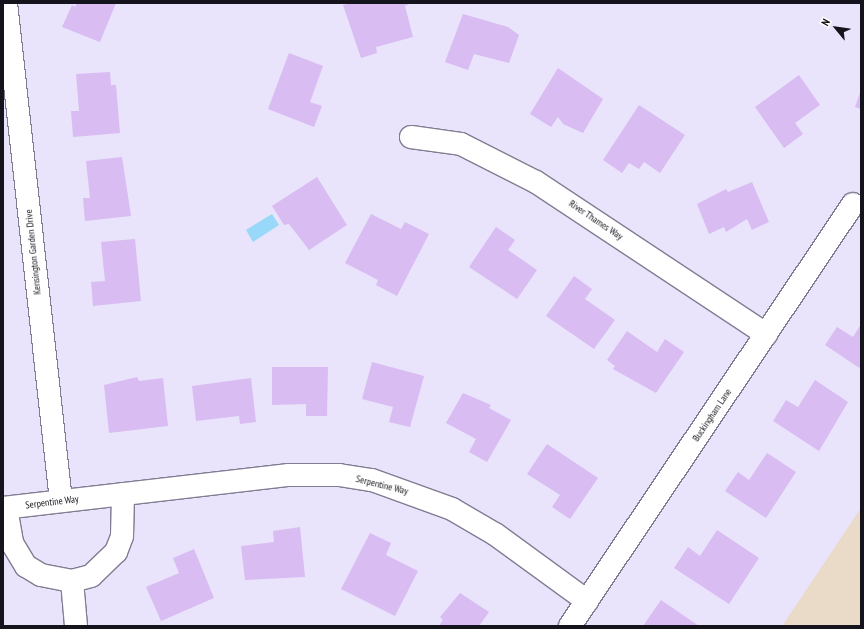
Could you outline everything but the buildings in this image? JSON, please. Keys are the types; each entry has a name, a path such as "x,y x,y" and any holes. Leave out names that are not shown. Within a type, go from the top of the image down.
{"street":[{"name":"Kensington Garden Drive","path":"6,3 61,501"},
{"name":"River Thames Way","path":"411,137 461,144 536,182 766,334"},
{"name":"Buckingham Lane","path":"570,626 853,204"},
{"name":"Serpentine Way","path":"123,494 122,536 116,552 91,576 72,581 41,575 26,566 12,543 4,508 61,501 289,475 340,475 372,480 452,509 495,534 587,602"},
{"path":"72,581 76,626"}],"shaded area":[{"path":"861,508 861,626 782,626"}],"water":[{"path":"272,214 279,225 253,242 246,230"}]}
